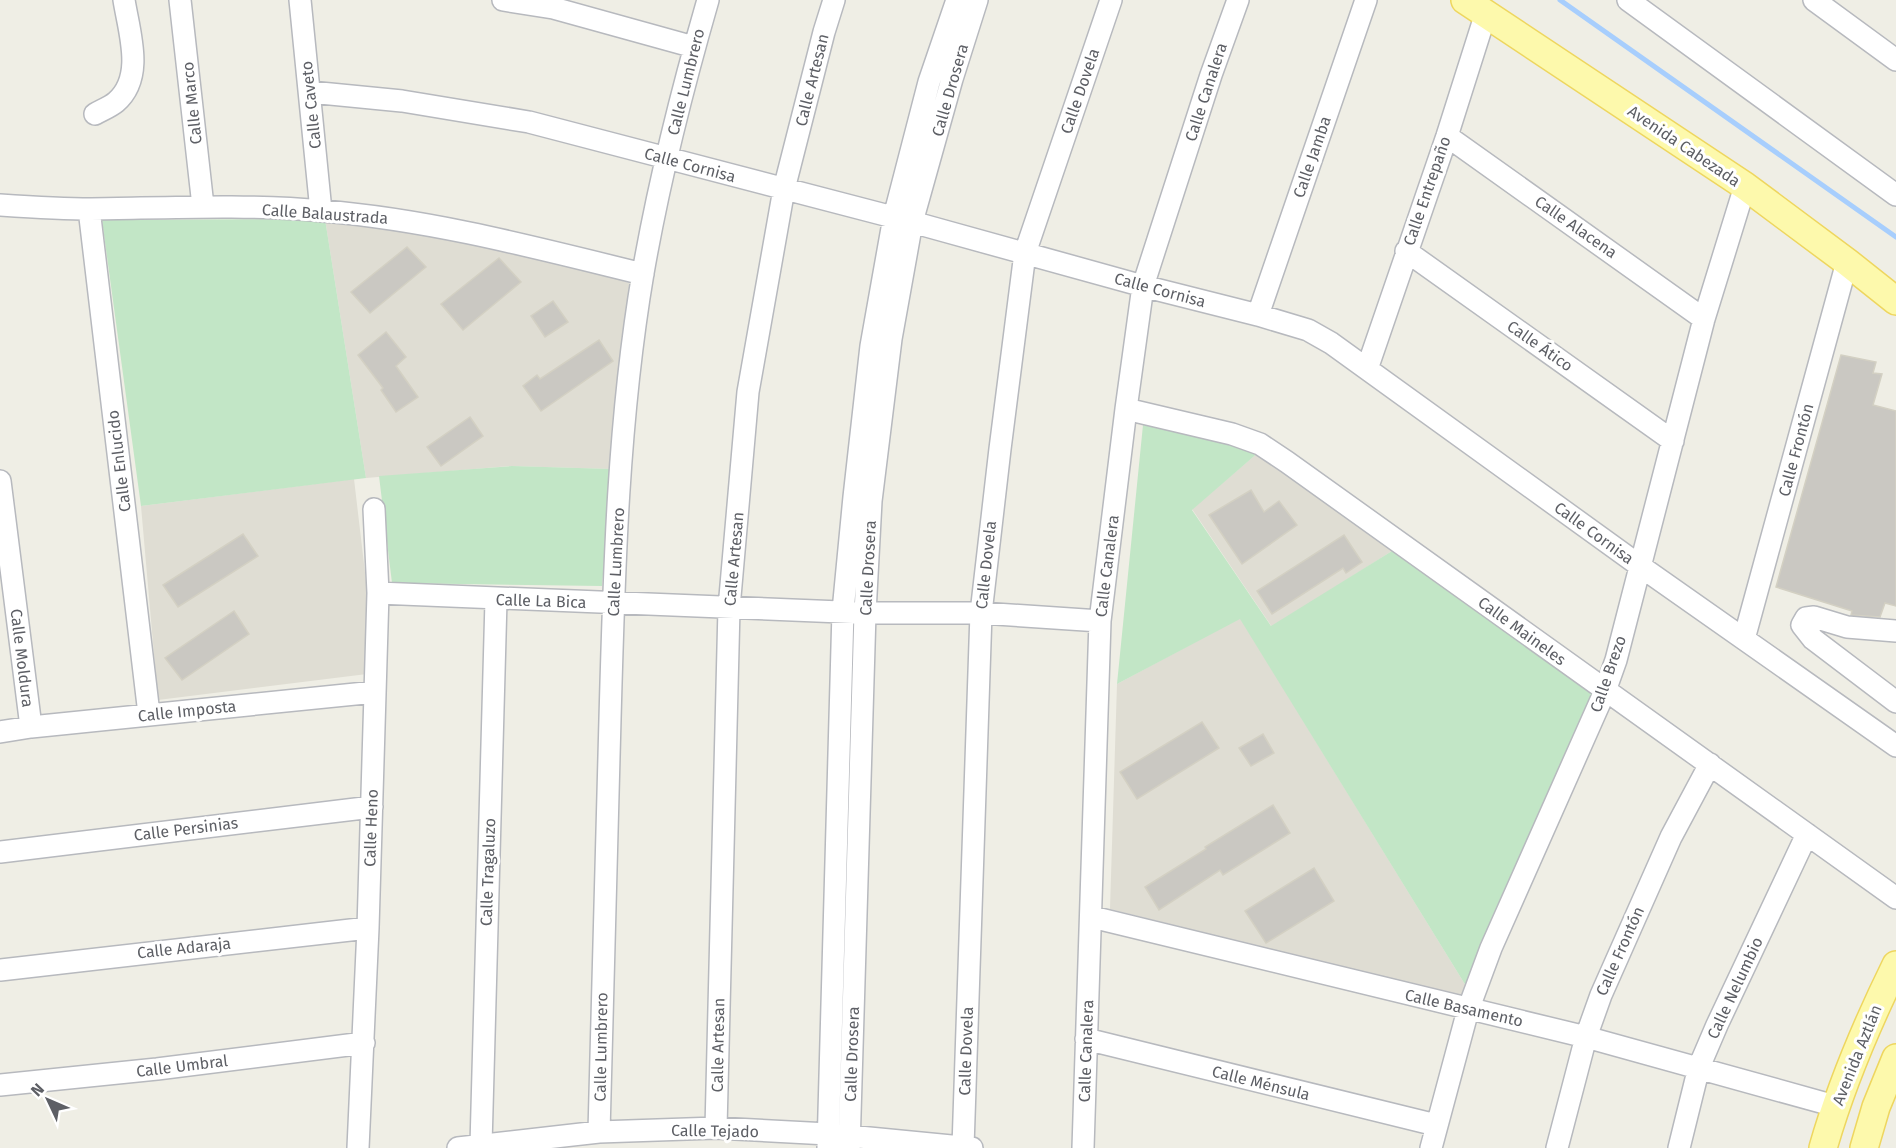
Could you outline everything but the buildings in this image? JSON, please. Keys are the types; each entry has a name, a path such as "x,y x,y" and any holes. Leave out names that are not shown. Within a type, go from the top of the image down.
{"main road":[{"name":"Avenida Cabezada","path":"1476,7 1745,186 1896,301"},
{"name":"Avenida Aztlán","path":"1823,1148 1835,1106 1877,1004 1896,965"},
{"path":"1863,1148 1876,1107 1896,1058"}],"street":[{"path":"95,114 116,103 130,84 133,60 124,0"},
{"name":"Calle Marco","path":"180,0 203,206"},
{"name":"Calle Caveto","path":"300,0 321,211"},
{"path":"503,0 553,8 694,46"},
{"name":"Calle Lumbrero","path":"599,1132 613,604 623,443 643,274 667,158 694,46 708,0"},
{"name":"Calle Artesan","path":"716,1128 729,608 748,392 784,189 834,0"},
{"name":"Calle Drosera","path":"838,1142 843,611 854,497 871,346 903,219 929,82 957,0"},
{"name":"Calle Drosera","path":"838,1142 871,501 903,219 977,0"},
{"name":"Calle Dovela","path":"967,1147 981,614 1025,253 1111,0"},
{"name":"Calle Canalera","path":"1083,1148 1101,621 1126,409 1143,286 1211,75 1238,0"},
{"name":"Calle Jamba","path":"1258,315 1366,0"},
{"path":"1628,0 1896,195"},
{"path":"1814,0 1896,60"},
{"name":"Calle Entrepaño","path":"1367,369 1447,136 1476,7"},
{"name":"Calle Cornisa","path":"310,92 402,101 529,122 903,219 1308,330 1332,343 1640,566 1896,746"},
{"name":"Calle Alacena","path":"1447,136 1704,319"},
{"name":"Calle Brezo","path":"1431,1148 1468,1010 1491,948 1605,691 1616,660 1704,319 1745,186"},
{"name":"Calle Balaustrada","path":"0,206 89,209 203,206 321,211 402,220 487,235 643,274"},
{"name":"Calle Enlucido","path":"89,209 149,714"},
{"name":"Calle Ático","path":"1406,251 1673,441"},
{"name":"Calle Frontón","path":"1744,639 1847,262"},
{"name":"Calle Maineles","path":"1126,409 1232,434 1260,444 1896,898"},
{"name":"Calle Moldura","path":"0,481 31,727"},
{"name":"Calle Heno","path":"358,1148 369,928 378,593 374,509"},
{"name":"Calle La Bica","path":"378,593 496,600 865,613 981,614 1101,621"},
{"name":"Calle Tragaluzo","path":"481,1145 496,600"},
{"path":"1896,632 1847,627 1814,617 1806,618 1803,625 1813,639 1896,702"},
{"name":"Calle Imposta","path":"0,732 149,714 375,692"},
{"name":"Calle Frontón","path":"1557,1148 1586,1037 1601,995 1671,837 1710,764"},
{"name":"Calle Persinias","path":"0,852 372,807"},
{"name":"Calle Nelumbio","path":"1679,1148 1699,1067 1807,834"},
{"name":"Calle Basamento","path":"1092,917 1586,1037 1835,1106"},
{"name":"Calle Adaraja","path":"0,970 369,928"},
{"name":"Calle Ménsula","path":"1086,1039 1437,1125"},
{"name":"Calle Umbral","path":"0,1085 157,1069 364,1043"},
{"name":"Calle Tejado","path":"458,1148 599,1132 716,1128 838,1142 967,1147"}],"shaded area":[{"path":"325,219 393,223 537,253 635,285 612,469 511,466 366,478"},
{"path":"1260,451 1392,551 1272,627 1192,509"},
{"path":"354,479 366,581 367,674 158,700 141,506"},
{"path":"1240,618 1466,986 1461,997 1110,909 1117,684"}],"green space":[{"path":"325,219 366,478 141,506 102,220"},
{"path":"1143,425 1260,451 1192,510 1271,626 1392,551 1593,695 1466,986 1240,619 1117,684"},
{"path":"512,466 612,469 602,586 392,583 379,476"}],"waterway":[{"path":"1560,0 1896,237"}]}
